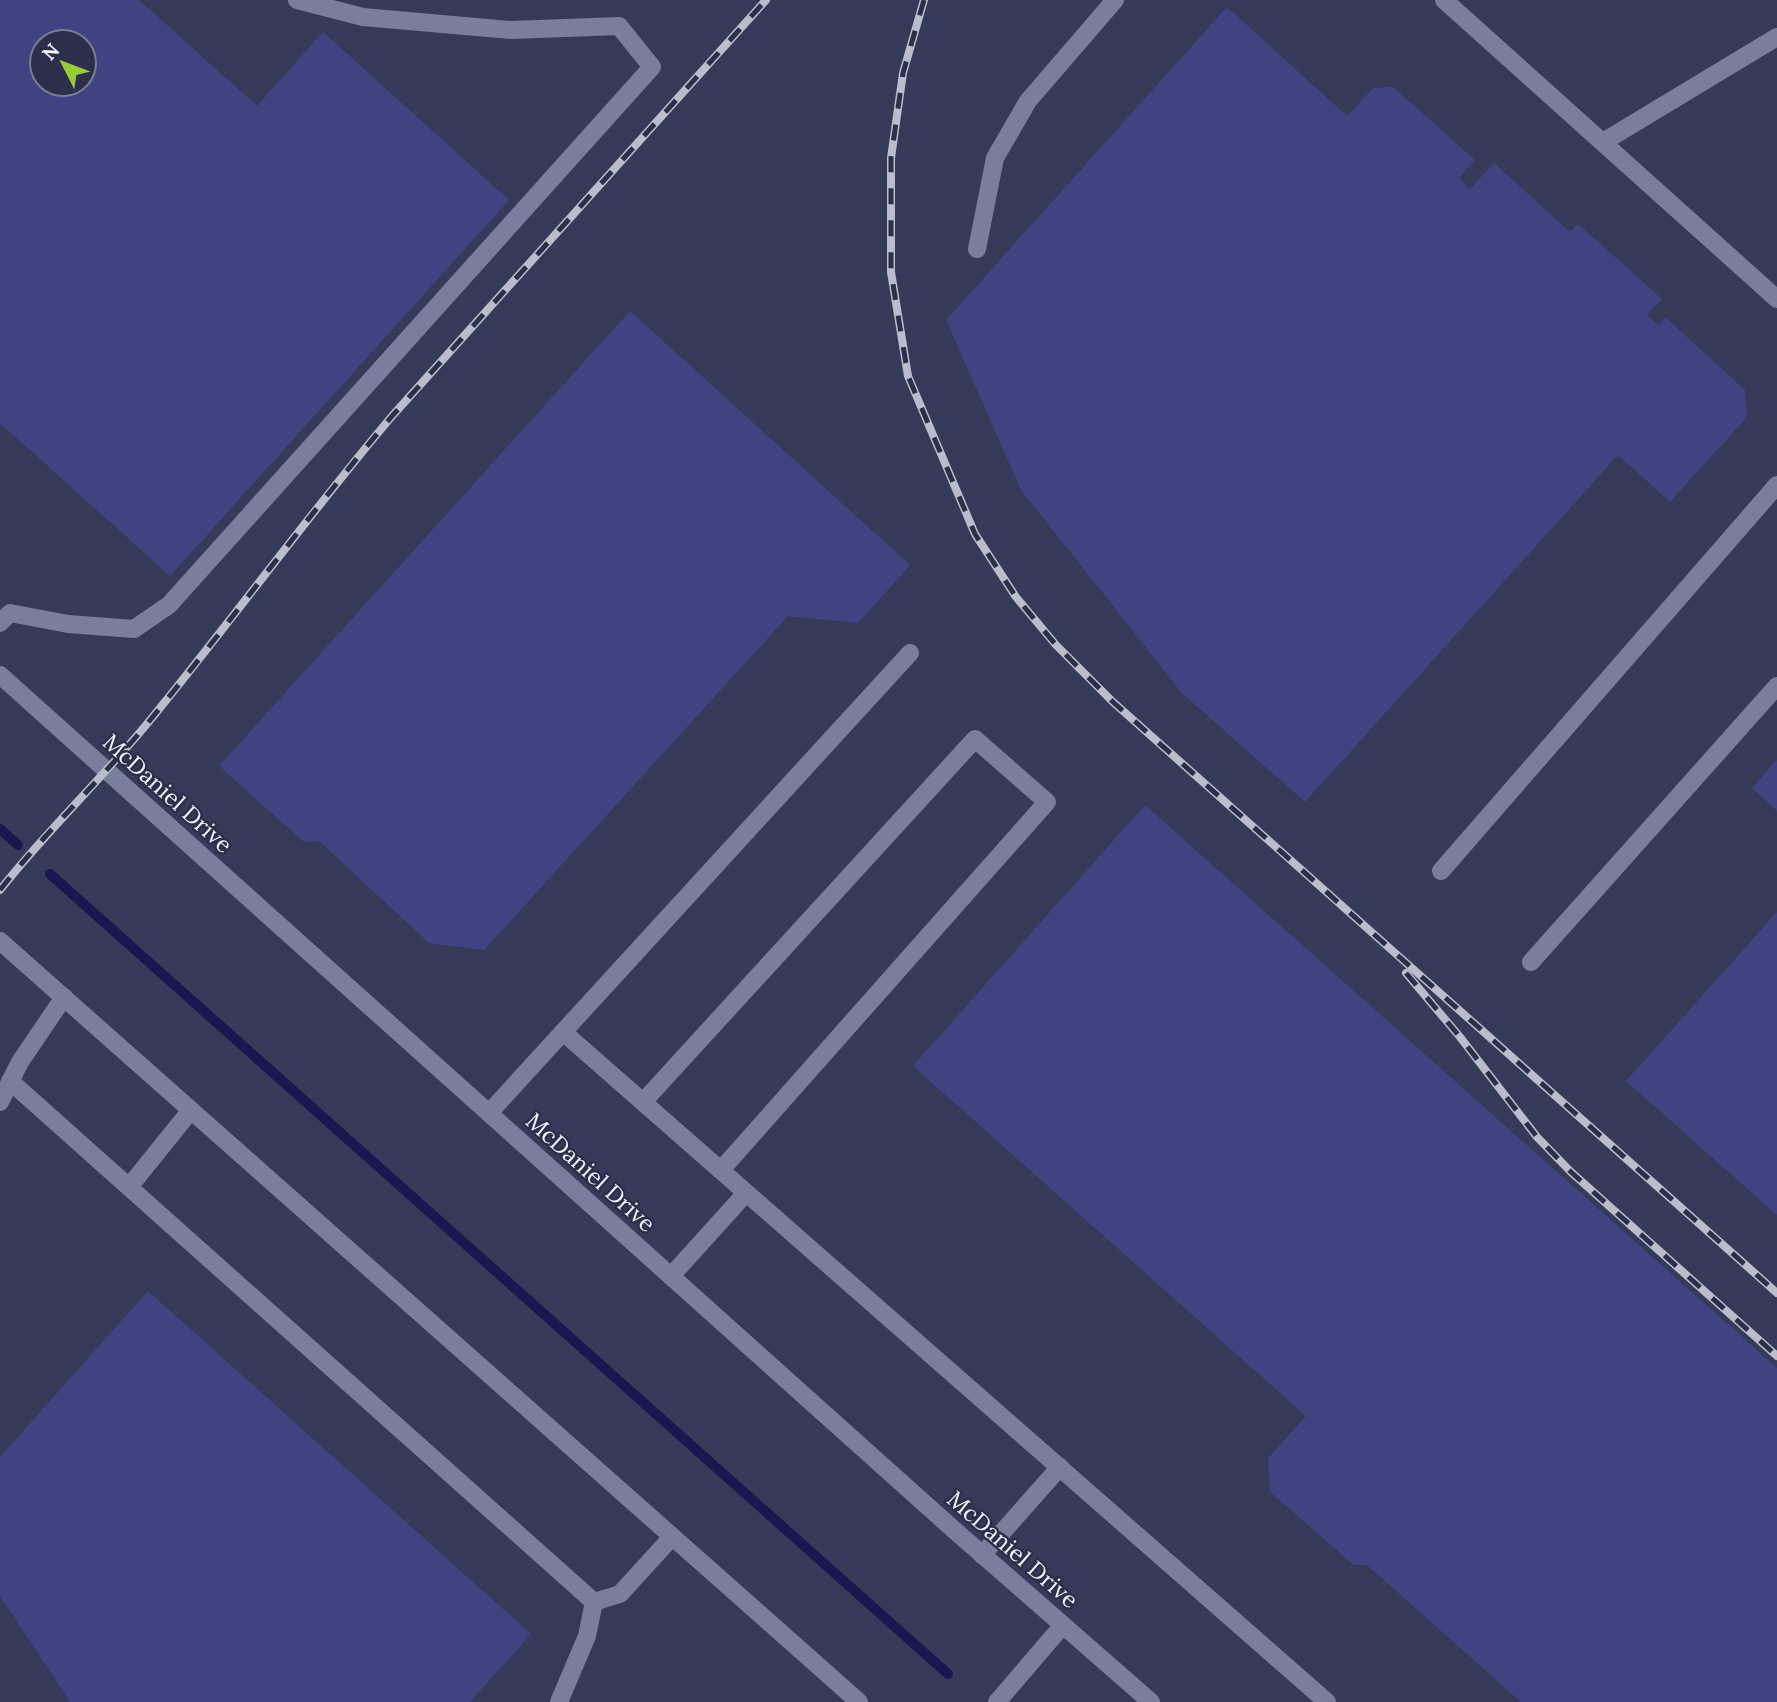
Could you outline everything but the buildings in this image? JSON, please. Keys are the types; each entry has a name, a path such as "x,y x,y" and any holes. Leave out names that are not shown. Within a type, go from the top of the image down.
{"street":[{"path":"3,614 68,624 134,629 169,605 652,66 620,26 497,29 363,17 297,0"},
{"path":"977,249 995,158 1028,101 1115,0"},
{"path":"1444,0 1777,299"},
{"path":"1603,142 1777,37"},
{"path":"1441,871 1777,485"},
{"path":"489,1113 910,653"},
{"name":"McDaniel Drive","path":"0,675 982,1555 1151,1702"},
{"path":"1531,962 1777,686"},
{"path":"643,1102 975,739 1047,802 721,1170"},
{"path":"0,941 859,1702"},
{"path":"0,1102 10,1081 64,997"},
{"path":"563,1032 1327,1702"},
{"path":"10,1081 594,1602"},
{"path":"129,1187 191,1110"},
{"path":"671,1276 746,1193"},
{"path":"982,1555 1060,1468"},
{"path":"594,1602 620,1594 672,1537"},
{"path":"559,1702 587,1636 594,1602"},
{"path":"996,1702 1063,1625"}],"shaded area":[{"path":"0,0 1777,0 1777,1702 0,1702"}],"waterway":[{"path":"0,829 18,845"},
{"path":"50,874 948,1674"}],"railway":[{"path":"0,890 151,719 393,415 766,0"},
{"path":"924,0 903,73 891,158 891,272 908,376 975,534 1016,597 1056,645 1113,702 1777,1293"},
{"path":"1406,973 1460,1037 1537,1137 1571,1172 1777,1356"}]}
